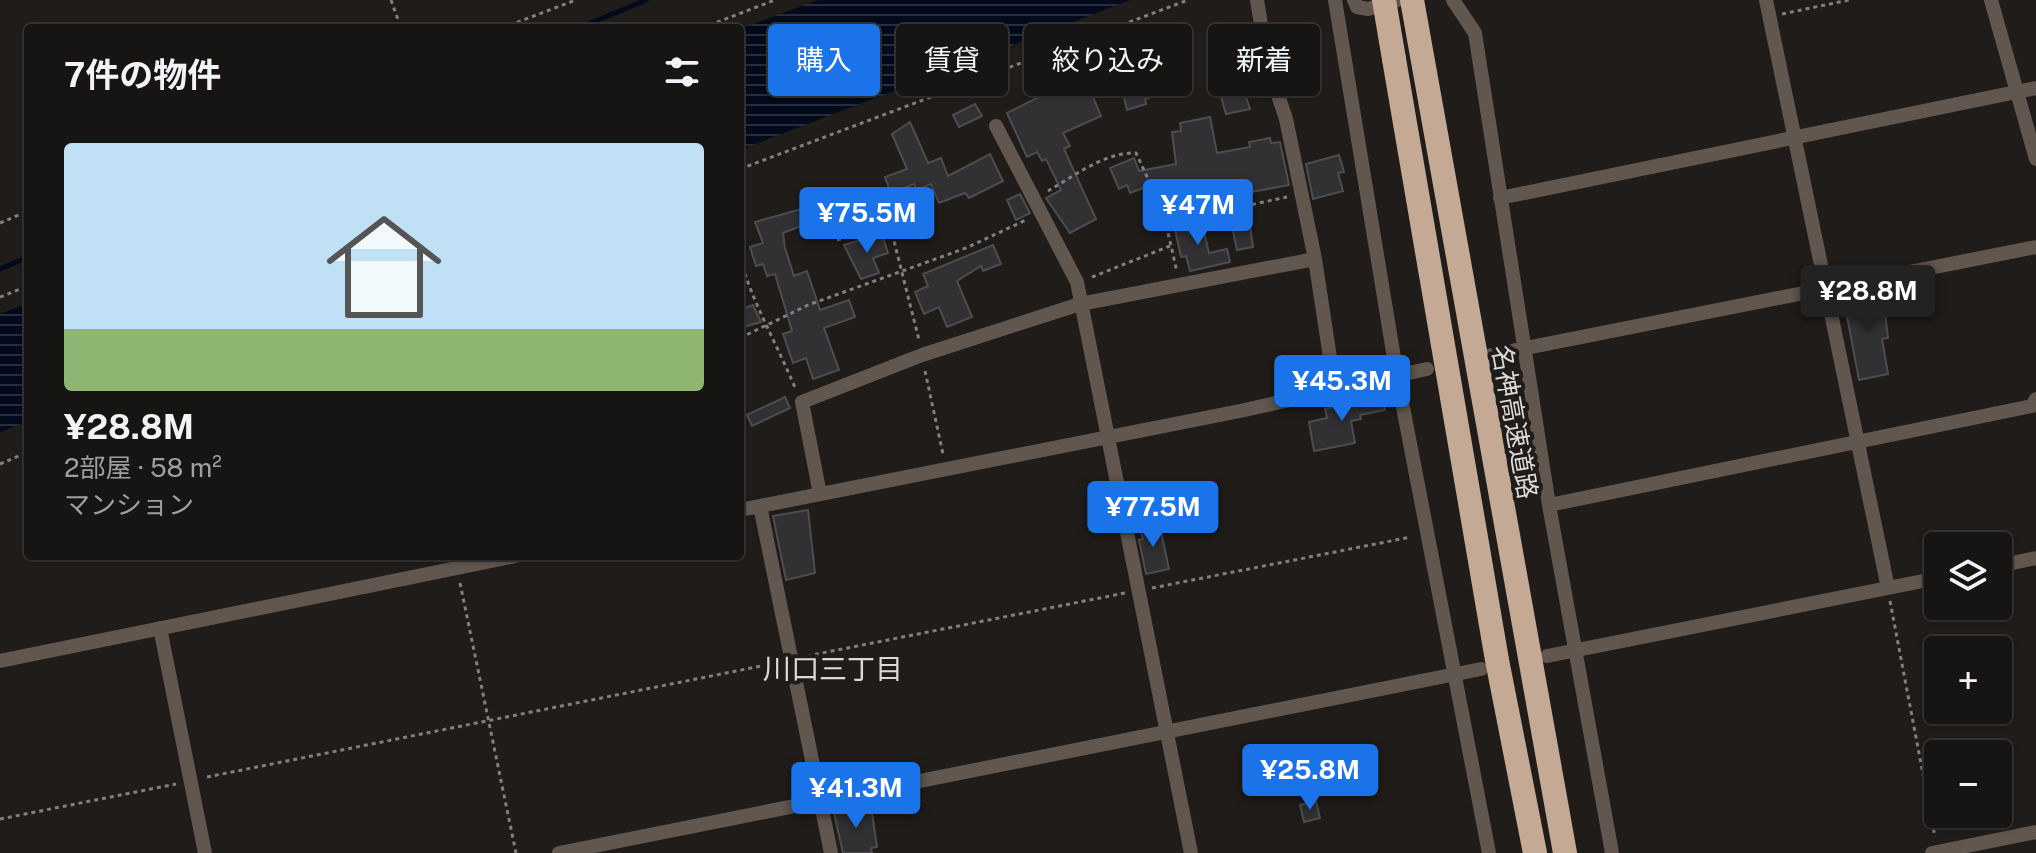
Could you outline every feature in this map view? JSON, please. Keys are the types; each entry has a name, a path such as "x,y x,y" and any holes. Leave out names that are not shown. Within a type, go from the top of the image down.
{"highway":[{"path":"1384,0 1497,660 1535,853"},
{"name":"名神高速道路","path":"1412,0 1565,853"}],"street":[{"path":"1257,0 1267,62 1286,119 1303,193 1335,390"},
{"path":"1335,0 1397,376 1489,853"},
{"path":"1354,0 1357,7 1368,9 1397,0"},
{"path":"1453,0 1475,33 1573,653 1612,853"},
{"path":"1766,0 1823,290 1888,588"},
{"path":"1991,0 2036,159"},
{"path":"1500,198 2036,88"},
{"path":"996,126 1077,282 1191,853"},
{"path":"1491,355 2036,247"},
{"path":"820,494 802,402 922,355 1080,304 1315,259"},
{"path":"744,509 1106,438 1427,369"},
{"path":"1549,505 2032,406 2036,399"},
{"path":"760,506 831,853"},
{"path":"2012,563 2036,558"},
{"path":"0,661 496,560"},
{"path":"1547,656 1924,581"},
{"path":"160,628 205,853"},
{"path":"559,853 1481,669"},
{"path":"1935,852 2036,832"}],"path":[{"path":"391,0 400,24"},
{"path":"511,24 563,2 576,0"},
{"path":"712,24 775,0"},
{"path":"744,167 1188,0"},
{"path":"1769,16 1849,0"},
{"path":"744,336 822,299 966,248 1037,206 1102,161 1123,153 1136,153 1166,223 1181,285"},
{"path":"1166,223 1303,193"},
{"path":"0,223 24,213"},
{"path":"837,240 890,225 922,355 944,470"},
{"path":"1077,282 1171,246"},
{"path":"744,273 750,295 770,325 802,402"},
{"path":"0,297 24,288"},
{"path":"0,464 24,454"},
{"path":"0,819 1427,534"},
{"path":"456,568 516,853"},
{"path":"1888,588 1935,852"}],"water":[{"path":"818,0 1130,0 1068,24 1024,24 1024,41 1008,47 1008,24 896,24 896,90 744,148 744,28"},
{"path":"24,305 24,423 0,432 0,314"}],"building":[{"path":"1041,96 1093,96 1101,116 1063,133 1070,146 1064,149 1096,219 1070,233 1046,198 1061,190 1046,159 1042,161 1037,152 1027,157 1007,113"},
{"path":"1124,96 1155,96 1145,99 1146,104 1127,110"},
{"path":"1221,96 1246,96 1250,109 1226,114"},
{"path":"975,104 982,116 959,127 953,115"},
{"path":"1210,117 1217,153 1250,147 1249,142 1270,138 1271,143 1280,142 1289,185 1224,197 1226,205 1196,211 1194,194 1167,199 1159,182 1130,193 1127,185 1119,189 1110,168 1134,158 1139,171 1176,164 1172,132 1181,131 1180,123"},
{"path":"910,122 928,163 941,158 948,176 990,154 1003,181 969,198 965,193 939,203 931,184 917,190 914,184 891,193 885,177 907,169 892,134"},
{"path":"1339,155 1344,172 1338,173 1343,191 1313,199 1306,164"},
{"path":"1020,194 1030,213 1016,220 1007,200"},
{"path":"823,196 832,223 812,230 809,223 783,233 785,248 794,276 807,271 820,310 849,300 855,317 824,328 839,370 813,379 806,358 793,363 783,334 792,331 775,274 767,276 763,264 756,266 750,247 763,243 755,222 805,208 803,203"},
{"path":"1201,219 1209,253 1227,249 1230,262 1190,271 1186,256 1181,257 1174,225"},
{"path":"1249,219 1253,247 1237,250 1231,222"},
{"path":"882,234 888,253 873,258 879,273 861,279 844,245"},
{"path":"993,245 1001,264 983,271 981,266 957,281 972,317 947,327 939,307 924,314 915,292 928,286 923,274"},
{"path":"1882,288 1888,338 1882,339 1888,374 1859,380 1847,316 1851,315 1849,294"},
{"path":"753,305 761,322 744,327 744,308"},
{"path":"1382,395 1385,410 1360,415 1361,419 1351,421 1355,443 1314,451 1309,422 1327,418 1325,409"},
{"path":"785,397 790,408 752,426 747,415"},
{"path":"808,510 815,573 786,580 773,516"},
{"path":"1159,522 1169,569 1146,574 1139,540 1143,539 1140,526"},
{"path":"1316,801 1320,818 1304,822 1300,805"},
{"path":"871,806 877,847 871,848 872,853 843,853 834,813"}],"waterway":[{"path":"589,24 646,0"},
{"path":"0,269 24,259"}],"district":[{"name":"川口三丁目","path":"833,668"}]}
